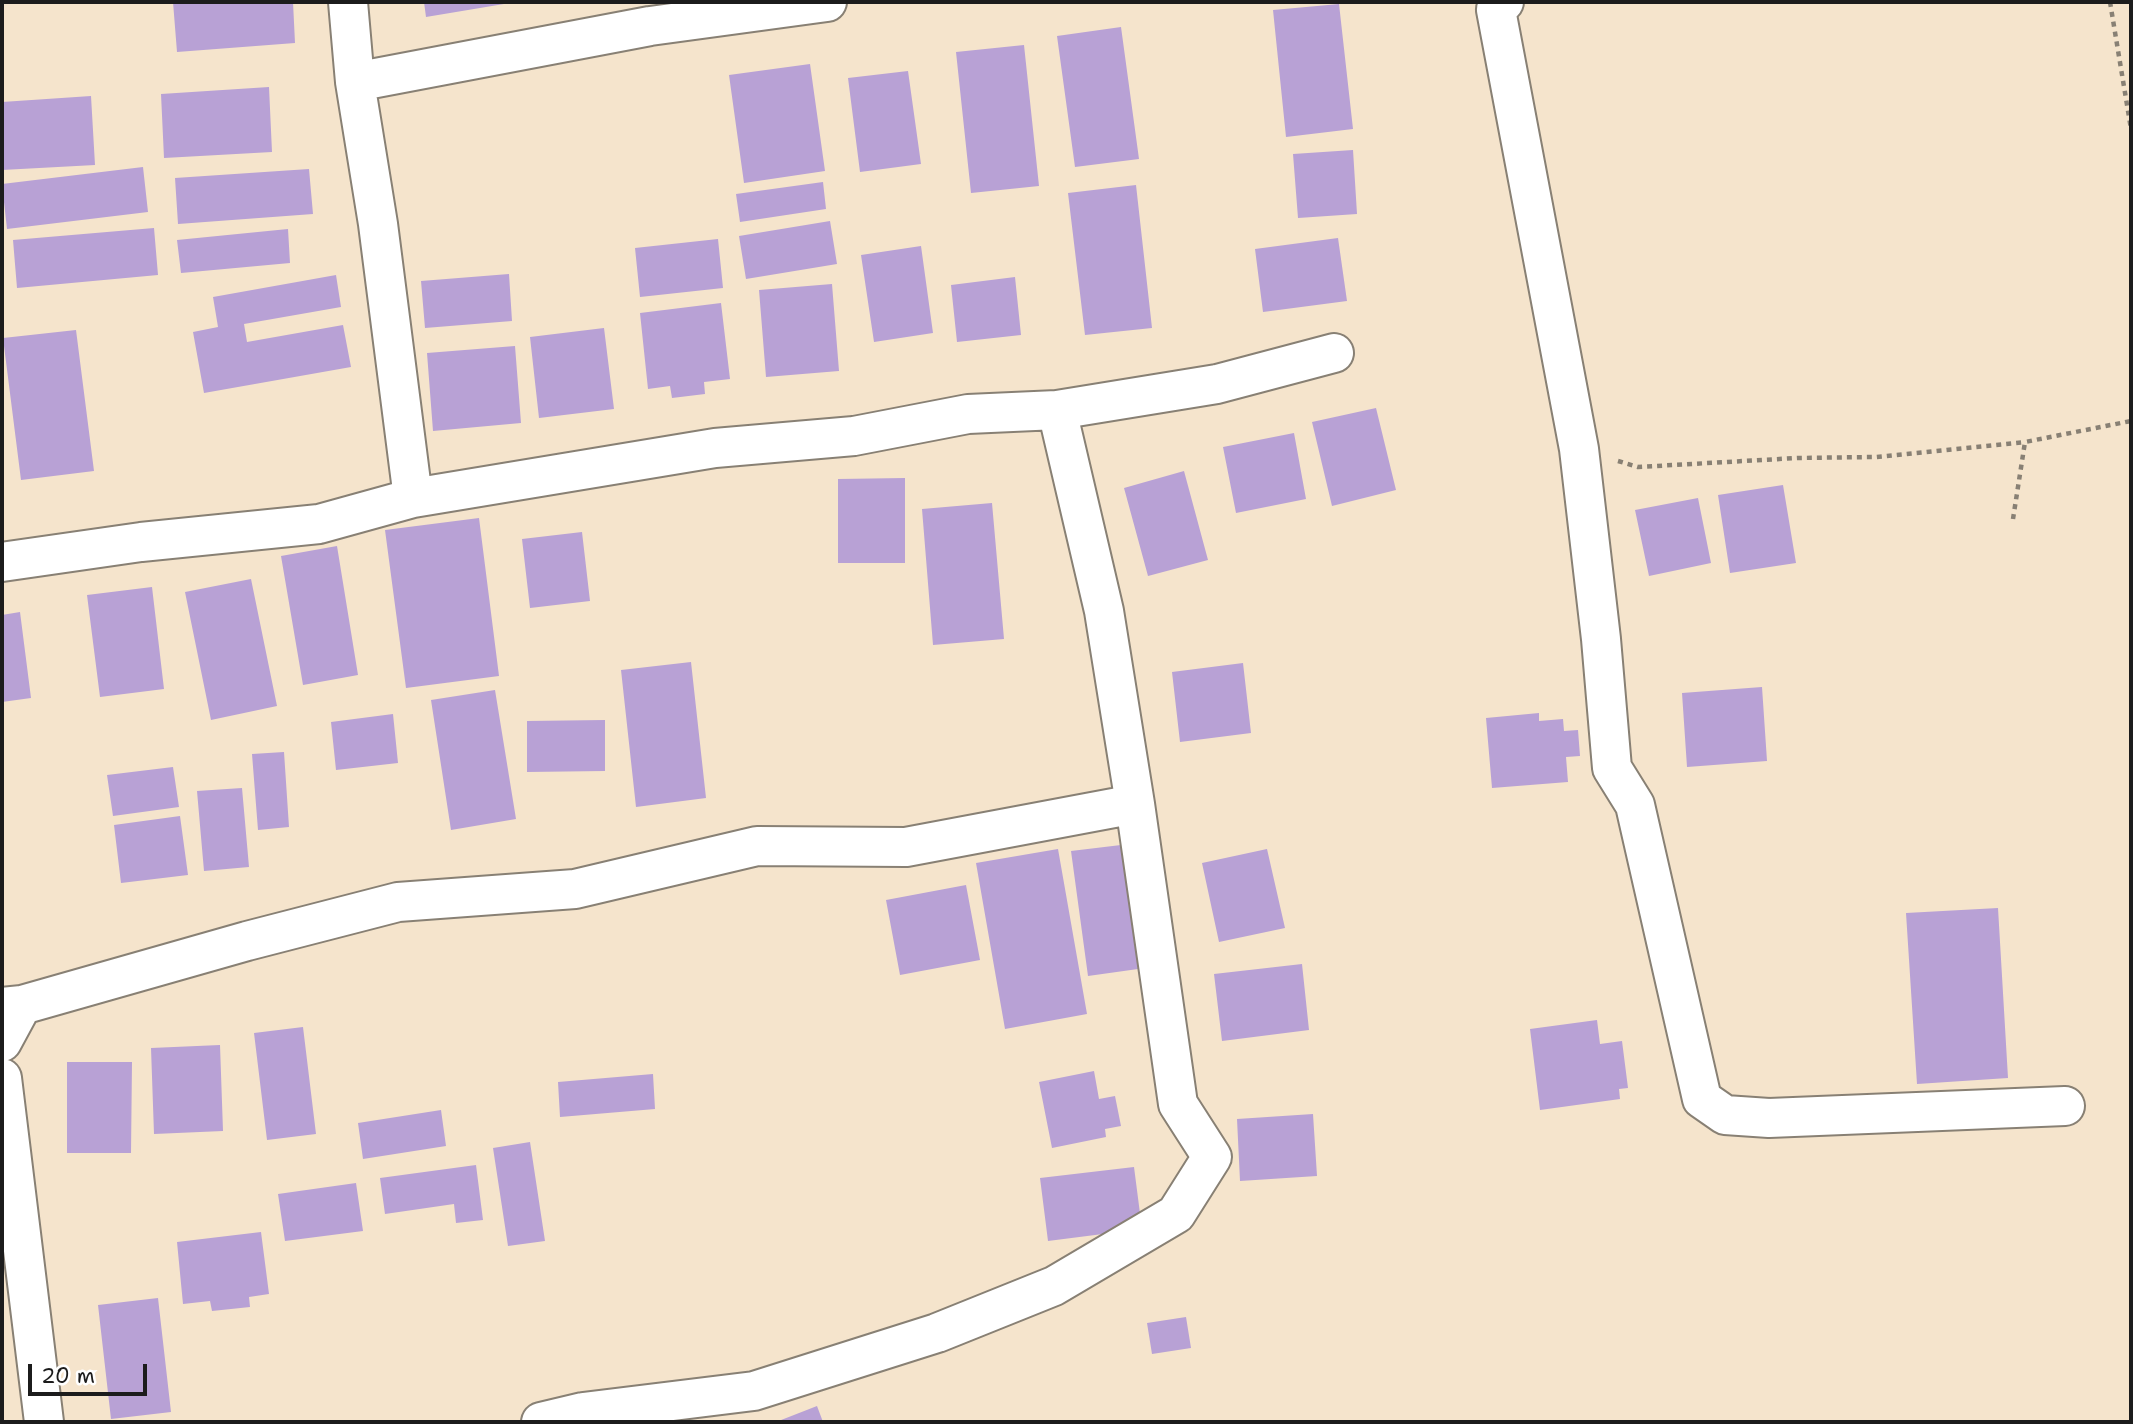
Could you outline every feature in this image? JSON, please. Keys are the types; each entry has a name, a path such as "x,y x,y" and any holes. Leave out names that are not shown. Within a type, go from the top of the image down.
{"street":[{"path":"348,2 355,82 379,224 413,498"},
{"path":"355,82 650,26 827,2"},
{"path":"1504,2 1496,10 1579,449 1601,639 1612,768 1636,805 1702,1098 1725,1115 1769,1118 2065,1106"},
{"path":"2,562 142,542 318,524 413,498 715,448 853,436 968,414 1057,410 1217,384 1334,353"},
{"path":"541,1422 583,1412 754,1391 937,1333 1054,1286 1176,1214 1212,1157 1178,1104 1104,611 1057,410"},
{"path":"2,1042 12,1006 398,902 575,888 757,846 906,847 1135,804"},
{"path":"2,1079 44,1422"}],"path":[{"path":"2110,2 2131,129"},
{"path":"1579,449 1638,467 1797,458 1877,457 2025,442 2131,421"},
{"path":"2013,519 2025,442"}],"building":[{"path":"173,2 293,2 295,43 177,52"},
{"path":"424,2 510,2 510,3 426,17"},
{"path":"1339,4 1353,129 1286,137 1273,10"},
{"path":"1121,27 1139,159 1075,167 1057,36"},
{"path":"1024,45 1039,186 971,193 956,52"},
{"path":"810,64 825,171 744,183 729,75"},
{"path":"908,71 921,164 860,172 848,78"},
{"path":"269,87 272,152 164,158 161,94"},
{"path":"91,96 95,165 2,170 2,102"},
{"path":"1353,150 1357,214 1298,218 1293,154"},
{"path":"143,167 148,212 7,229 2,184"},
{"path":"309,169 313,214 178,224 175,178"},
{"path":"823,182 826,209 740,222 736,194"},
{"path":"1136,185 1152,328 1085,335 1068,193"},
{"path":"830,221 837,264 746,279 739,236"},
{"path":"154,228 158,275 17,288 13,240"},
{"path":"288,229 290,263 181,273 177,240"},
{"path":"1338,238 1347,301 1263,312 1255,249"},
{"path":"718,239 723,288 640,297 635,248"},
{"path":"921,246 933,333 874,342 861,255"},
{"path":"509,274 512,321 425,328 421,281"},
{"path":"336,275 341,307 244,324 247,342 343,325 351,367 204,393 193,332 218,327 213,297"},
{"path":"1015,277 1021,335 957,342 951,285"},
{"path":"832,284 839,371 766,377 759,290"},
{"path":"721,303 730,379 704,382 705,394 672,398 670,386 648,389 640,313"},
{"path":"604,328 614,409 539,418 530,337"},
{"path":"76,330 94,471 21,480 3,338"},
{"path":"515,346 521,423 433,431 427,353"},
{"path":"1376,408 1396,490 1332,506 1312,422"},
{"path":"1294,433 1306,499 1236,513 1223,447"},
{"path":"1184,471 1208,560 1148,576 1124,488"},
{"path":"905,478 905,563 838,563 838,479"},
{"path":"1783,485 1796,563 1730,573 1718,495"},
{"path":"1698,498 1711,563 1649,576 1635,510"},
{"path":"992,503 1004,639 933,645 922,509"},
{"path":"479,518 499,676 406,688 385,530"},
{"path":"582,532 590,601 530,608 522,539"},
{"path":"337,546 358,675 303,685 281,556"},
{"path":"251,579 277,706 211,720 185,592"},
{"path":"152,587 164,689 100,697 87,595"},
{"path":"20,612 31,698 2,702 2,615"},
{"path":"691,662 706,798 636,807 621,670"},
{"path":"1243,663 1251,733 1180,742 1172,672"},
{"path":"1762,687 1767,761 1687,767 1682,693"},
{"path":"495,690 516,819 451,830 431,700"},
{"path":"1539,713 1539,721 1563,719 1564,731 1578,730 1580,756 1566,757 1568,782 1492,788 1486,718"},
{"path":"393,714 398,763 336,770 331,722"},
{"path":"605,720 605,771 527,772 527,721"},
{"path":"284,752 289,827 258,830 252,754"},
{"path":"173,767 179,807 113,816 107,775"},
{"path":"242,788 249,867 204,871 197,791"},
{"path":"180,816 188,875 121,883 114,825"},
{"path":"1121,845 1138,969 1088,976 1071,851"},
{"path":"1058,849 1087,1014 1005,1029 976,863"},
{"path":"1267,849 1285,928 1219,942 1202,863"},
{"path":"966,885 980,960 900,975 886,900"},
{"path":"1998,908 2008,1078 1917,1084 1906,913"},
{"path":"1302,964 1309,1030 1222,1041 1214,974"},
{"path":"1597,1020 1600,1044 1622,1041 1628,1088 1619,1089 1620,1099 1540,1110 1530,1029"},
{"path":"303,1027 316,1134 267,1140 254,1033"},
{"path":"220,1045 223,1131 154,1134 151,1048"},
{"path":"67,1062 132,1062 131,1153 67,1153"},
{"path":"1094,1071 1099,1099 1115,1096 1121,1126 1105,1129 1106,1137 1052,1148 1039,1082"},
{"path":"653,1074 655,1109 560,1117 558,1082"},
{"path":"441,1110 446,1146 363,1159 358,1123"},
{"path":"1313,1114 1317,1176 1240,1181 1237,1119"},
{"path":"530,1142 545,1241 508,1246 493,1148"},
{"path":"476,1165 483,1220 456,1223 454,1204 385,1214 380,1178"},
{"path":"1134,1167 1142,1229 1048,1241 1040,1178"},
{"path":"356,1183 363,1231 285,1241 278,1194"},
{"path":"261,1232 269,1294 249,1297 250,1307 212,1311 210,1301 183,1304 177,1242"},
{"path":"158,1298 171,1412 111,1419 98,1305"},
{"path":"1186,1317 1191,1348 1152,1354 1147,1323"},
{"path":"817,1406 823,1422 776,1422"}]}
